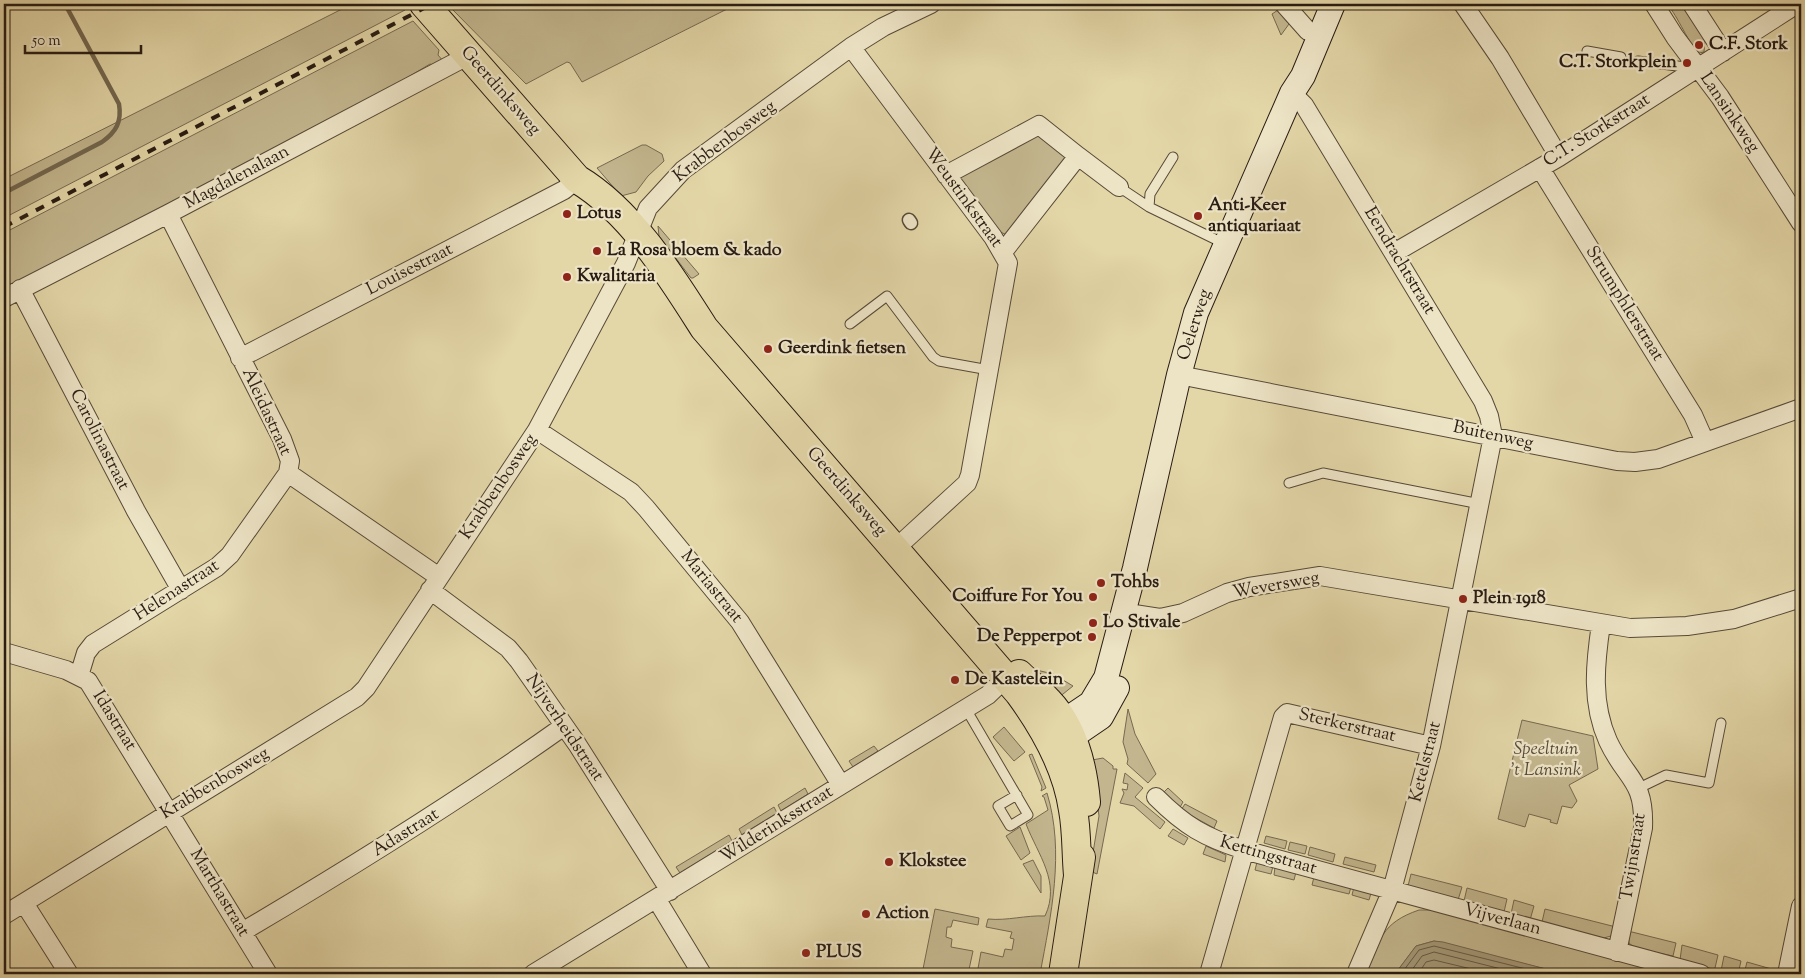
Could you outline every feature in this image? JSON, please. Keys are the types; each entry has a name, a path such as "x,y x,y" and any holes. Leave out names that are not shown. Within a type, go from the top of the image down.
{"main road":[{"name":"Geerdinksweg","path":"424,4 577,179 594,215 633,244 687,315 704,328 987,656 1047,699 1058,736"},
{"name":"Oelerweg","path":"1292,93 1294,76 1308,31 1331,4"},
{"name":"Oelerweg","path":"1058,736 1091,703 1106,678 1179,375 1196,313 1292,93 1302,76 1331,4"},
{"name":"Oelerweg","path":"1058,736 1101,716 1112,700 1121,678 1134,614 1136,594 1134,568"},
{"path":"1058,736 1082,773 1086,806 1085,838 1063,974"}],"street":[{"name":"Krabbenbosweg","path":"4,915 357,697 366,688 537,430 633,244 648,208 683,170 852,47 912,7 931,4"},
{"path":"1284,4 1308,31"},
{"path":"1463,4 1500,58 1558,157"},
{"name":"Lansinkweg","path":"1654,4 1720,97 1801,223"},
{"name":"Lansinkweg","path":"1692,4 1723,52"},
{"name":"C.T. Storkstraat","path":"1394,253 1558,157 1797,4"},
{"name":"Weustinkstraat","path":"852,47 1003,252 1008,263 967,483 895,550"},
{"name":"Magdalenalaan","path":"4,298 458,61 466,52"},
{"name":"Eendrachtstraat","path":"1292,93 1304,105 1483,401 1489,416 1493,436"},
{"path":"946,175 1039,124 1119,187"},
{"path":"1003,252 1078,156"},
{"name":"Strumphlerstraat","path":"1540,168 1692,415 1705,442"},
{"name":"Louisestraat","path":"240,358 564,190 577,179"},
{"name":"Aleidastraat","path":"168,214 285,444 290,461 288,473 434,583"},
{"name":"Carolinastraat","path":"20,289 136,511 181,590"},
{"name":"Buitenweg","path":"1179,375 1617,461 1635,462 1658,458 1801,408"},
{"name":"Mariastraat","path":"537,430 631,492 646,508 740,622 841,786"},
{"path":"1493,436 1462,598 1630,628 1687,626 1734,619 1801,600"},
{"name":"Helenastraat","path":"79,676 86,653 93,644 218,567 233,551 288,473"},
{"name":"Weversweg","path":"1134,614 1160,618 1183,613 1227,593 1249,587 1320,576 1462,598"},
{"name":"Nijverheidstraat","path":"434,583 508,648 564,726 663,896 702,974"},
{"name":"Ketelstraat","path":"1392,890 1431,746 1462,598"},
{"name":"Twijnstraat","path":"1601,624 1595,678 1602,724 1618,760 1639,788 1644,812 1643,828 1617,952"},
{"name":"Idastraat","path":"4,652 88,680 169,812"},
{"name":"Wilderinksstraat","path":"533,974 966,709 988,695 1011,674"},
{"name":"Sterkerstraat","path":"1244,850 1252,830 1283,717 1287,713 1431,746"},
{"name":"Adastraat","path":"242,932 421,824 481,785 564,726"},
{"name":"Kettingstraat","path":"1156,797 1178,819 1209,838 1244,850 1392,890"},
{"name":"Marthastraat","path":"169,812 268,974"},
{"path":"1209,974 1244,850"},
{"path":"1356,974 1392,890"},
{"name":"Vijverlaan","path":"1392,890 1701,974"},
{"path":"24,903 68,974"},
{"path":"1787,974 1801,906"}],"lane":[{"path":"1587,51 1621,57"},
{"path":"1638,61 1698,68"},
{"path":"1149,207 1150,194 1173,158"},
{"path":"1119,187 1149,207 1226,244"},
{"path":"850,324 887,296 932,357 939,361 989,370"},
{"path":"1289,483 1322,473 1480,504"},
{"path":"966,709 1017,795"},
{"path":"1639,788 1666,775 1710,783 1721,723"}],"green space":[{"path":"352,4 396,4 405,10 4,218 4,179"},
{"path":"455,4 737,4 582,82 570,63 567,62 526,84 450,7"},
{"path":"1667,4 1684,4 1705,39 1704,52 1699,53 1695,49"},
{"path":"1278,10 1289,24 1281,35 1272,14"},
{"path":"413,21 439,50 438,55 444,62 437,66 430,64 358,107 4,290 4,233"},
{"path":"1036,133 1067,156 1011,232 1005,234 1000,232 961,180 961,175"},
{"path":"642,145 646,145 662,154 664,161 648,176 636,192 621,196 597,168"},
{"path":"658,226 699,274 691,278 659,236"},
{"path":"1024,667 1053,674 1073,686 1058,698"},
{"path":"1128,709 1135,734 1156,774 1148,783 1127,764 1128,759 1123,742"},
{"name":"Speeltuin 't Lansink","path":"1522,720 1593,736 1598,769 1569,785 1577,801 1572,808 1562,806 1557,824 1550,822 1551,820 1529,814 1525,827 1498,819"},
{"path":"1004,727 1025,752 1014,761 993,737"},
{"path":"874,746 878,751 853,767 849,761"},
{"path":"1032,754 1046,788 1041,791 1042,787 1029,755"},
{"path":"1103,758 1113,766 1113,769 1117,769 1097,874 1090,871 1099,816 1092,760"},
{"path":"1125,773 1143,788 1135,797 1165,822 1160,829 1134,806 1120,803 1124,793 1122,789 1127,790 1128,784 1123,783"},
{"path":"805,788 808,794 781,811 778,805"},
{"path":"1168,788 1183,802 1179,809 1163,793"},
{"path":"1047,793 1052,815 1056,861 1052,906 1040,974 977,974 981,952 1003,957 1005,949 1012,950 1014,939 1010,938 1012,932 986,927 988,919 1045,916 1049,904 1049,880 1042,858 1026,824 1048,810 1042,796"},
{"path":"1185,804 1217,821 1214,828 1181,810"},
{"path":"774,807 777,813 742,835 739,829"},
{"path":"1020,827 1030,853 1021,860 1006,836"},
{"path":"1173,829 1188,838 1184,845 1168,836"},
{"path":"729,835 732,841 680,873 676,867"},
{"path":"1266,836 1287,841 1285,849 1264,843"},
{"path":"1290,842 1307,846 1305,854 1288,850"},
{"path":"1206,846 1226,855 1225,862 1203,854"},
{"path":"1310,847 1335,854 1333,862 1308,855"},
{"path":"1345,857 1376,865 1374,872 1343,864"},
{"path":"1033,860 1041,876 1041,893 1023,864"},
{"path":"1257,862 1273,866 1271,874 1255,870"},
{"path":"1275,867 1296,872 1294,880 1274,875"},
{"path":"1411,874 1462,887 1458,900 1408,886"},
{"path":"1314,877 1351,887 1349,894 1312,885"},
{"path":"1354,887 1371,893 1369,900 1352,895"},
{"path":"1467,888 1507,899 1504,912 1464,901"},
{"path":"1514,900 1534,906 1530,920 1511,914"},
{"path":"935,909 979,918 978,925 953,920 951,927 947,927 946,937 952,939 951,947 973,951 968,974 943,969 942,974 922,974"},
{"path":"1545,909 1616,927 1611,936 1600,939 1542,922"},
{"path":"1419,910 1436,910 1679,974 1565,974 1434,941 1416,946 1395,974 1365,974 1383,934 1389,927 1406,915"},
{"path":"1628,931 1676,943 1673,956 1635,948 1629,943"},
{"path":"1682,945 1718,955 1715,968 1680,960"},
{"path":"1724,956 1741,961 1738,974 1721,971"},
{"path":"1747,962 1782,972 1781,974 1744,974"}],"water":[{"path":"1434,941 1565,974 1395,974 1416,946"}],"waterway":[{"path":"4,193 102,142 111,134 119,121 119,104 65,4"}],"railway":[{"path":"4,227 432,4"}],"place":[{"name":"C.F. Stork","path":"1699,45"},
{"name":"C.T. Storkplein","path":"1687,63"},
{"name":"Lotus","path":"567,214"},
{"name":"Anti-Keer antiquariaat","path":"1198,216"},
{"name":"La Rosa bloem & kado","path":"597,251"},
{"name":"Kwalitaria","path":"567,277"},
{"name":"Geerdink fietsen","path":"768,349"},
{"name":"Tohbs","path":"1101,583"},
{"name":"Coiffure For You","path":"1093,597"},
{"name":"Plein 1918","path":"1463,599"},
{"name":"Lo Stivale","path":"1093,623"},
{"name":"De Pepperpot","path":"1092,637"},
{"name":"De Kastelein","path":"955,680"},
{"name":"Klokstee","path":"889,862"},
{"name":"Action","path":"866,914"},
{"name":"PLUS","path":"806,953"}]}
